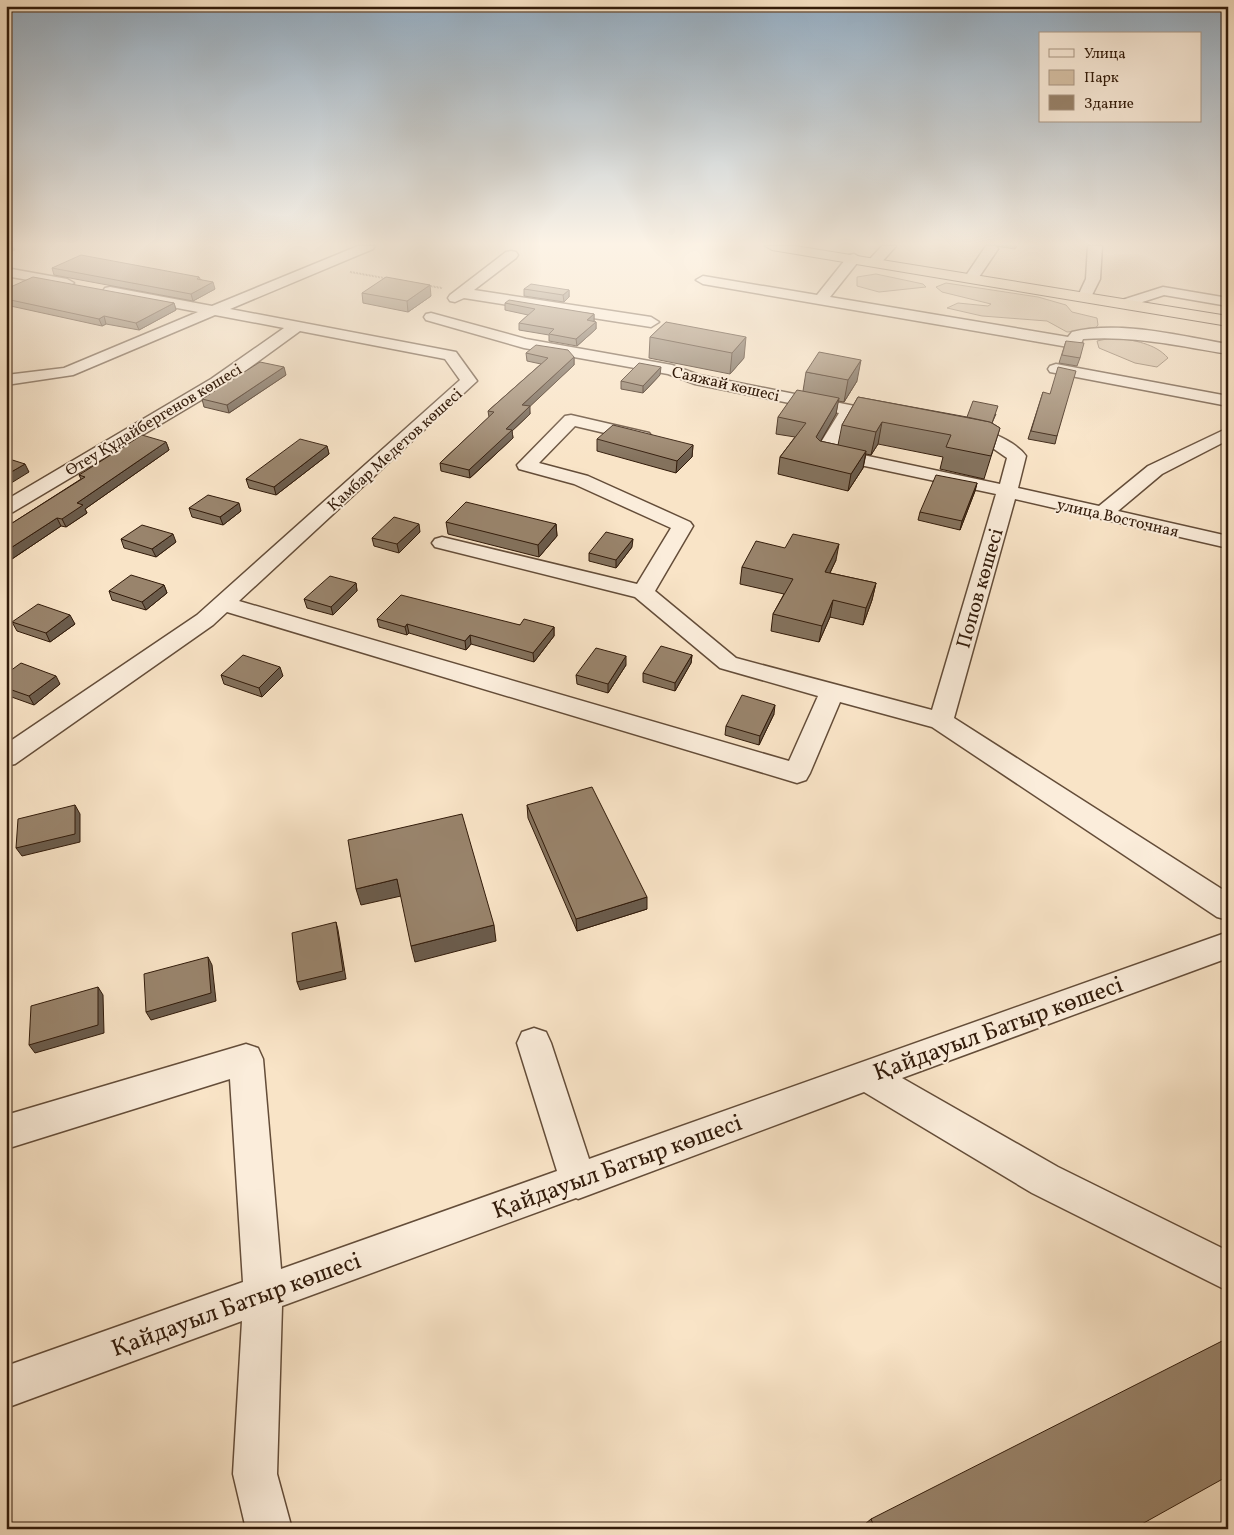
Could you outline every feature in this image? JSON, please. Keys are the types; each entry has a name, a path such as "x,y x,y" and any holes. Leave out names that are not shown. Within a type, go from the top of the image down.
{"highway":[{"path":"1209,318 1228,321"}],"street":[{"path":"6,380 67,372 197,318"},
{"name":"Қамбар Медетов көшесі","path":"6,757 205,620 469,381 450,355 429,340 297,326 254,318"},
{"name":"Саяжай көшесі","path":"433,318 524,343 672,370 695,379 905,421"},
{"path":"623,318 651,322"},
{"path":"924,318 1074,343 1077,336 1101,332 1134,334 1228,349"},
{"path":"429,340 450,322"},
{"name":"Өтеу Құдайбергенов көшесі","path":"6,508 217,383 297,326"},
{"path":"1056,369 1228,401"},
{"name":"улица Восточная","path":"849,410 824,452 1007,491 1228,542"},
{"path":"643,592 683,526 581,480 526,465 571,420 662,441"},
{"name":"Попов көшесі","path":"941,720 1017,456 990,438 943,428"},
{"path":"1103,513 1156,470 1228,433"},
{"path":"442,543 643,592 728,663 941,720 1228,908"},
{"path":"223,604 797,773 832,691"},
{"name":"Қайдауыл Батыр көшесі","path":"6,1387 1228,945"},
{"path":"534,1043 578,1181"},
{"path":"6,1132 246,1059 263,1294 255,1474 269,1529"},
{"path":"867,1076 1045,1180 1228,1272"}],"green space":[{"path":"1003,318 1095,318 1098,325 1094,330 1067,332 1047,321"},
{"path":"1116,337 1151,346 1168,358 1157,367 1135,363 1099,348 1097,341"}],"building":[{"path":"111,318 146,318 136,323"},
{"path":"525,318 590,318 587,320 596,322 576,339 549,334 554,329 519,323"},
{"path":"666,322 746,337 732,353 650,337"},
{"path":"1066,341 1084,343 1080,358 1062,355"},
{"path":"536,345 568,350 574,357 522,405 530,406 506,429 512,430 469,470 440,463 494,412 488,411 548,358 526,353"},
{"path":"819,352 861,360 848,380 806,372"},
{"path":"260,362 284,367 227,405 202,399"},
{"path":"639,363 661,367 643,386 621,381"},
{"path":"1058,367 1076,371 1057,436 1031,431 1043,392 1050,394"},
{"path":"797,390 839,398 816,437 820,441 866,451 851,474 780,457 806,423 778,417"},
{"path":"858,397 990,422 1000,428 991,456 946,447 951,435 882,422 876,432 842,425"},
{"path":"973,401 998,406 992,423 967,417"},
{"path":"613,425 693,445 677,461 597,439"},
{"path":"142,435 166,442 77,503 83,505 62,519 57,518 6,551 6,527 85,477 79,475"},
{"path":"300,439 327,446 274,487 246,479"},
{"path":"6,458 25,464 6,475"},
{"path":"936,475 977,483 962,521 920,512"},
{"path":"208,495 239,503 220,517 189,508"},
{"path":"466,502 556,524 538,545 446,522"},
{"path":"394,517 419,524 397,544 372,538"},
{"path":"142,525 173,534 152,549 121,539"},
{"path":"606,532 633,539 616,560 589,553"},
{"path":"793,534 839,544 825,572 876,583 866,608 833,600 822,626 773,614 793,579 742,567 756,541 785,548"},
{"path":"131,575 164,585 142,602 109,591"},
{"path":"330,576 356,583 331,607 304,599"},
{"path":"401,595 520,625 524,619 554,627 533,653 470,635 465,641 407,624 405,627 377,619"},
{"path":"38,604 70,615 46,633 12,622"},
{"path":"661,646 692,655 675,683 643,673"},
{"path":"596,648 626,656 608,684 576,675"},
{"path":"243,655 280,667 259,688 221,675"},
{"path":"21,663 56,676 29,696 6,688 6,674"},
{"path":"742,695 775,705 760,736 726,726"},
{"path":"592,787 647,897 576,919 527,805"},
{"path":"75,805 75,834 16,848 18,819"},
{"path":"462,814 494,925 411,946 397,879 356,889 348,840"},
{"path":"336,922 343,971 297,982 292,933"},
{"path":"208,957 211,993 146,1012 144,974"},
{"path":"98,987 98,1025 29,1045 31,1006"},
{"path":"1228,1338 1228,1476 1133,1529 875,1529 871,1519"}]}
